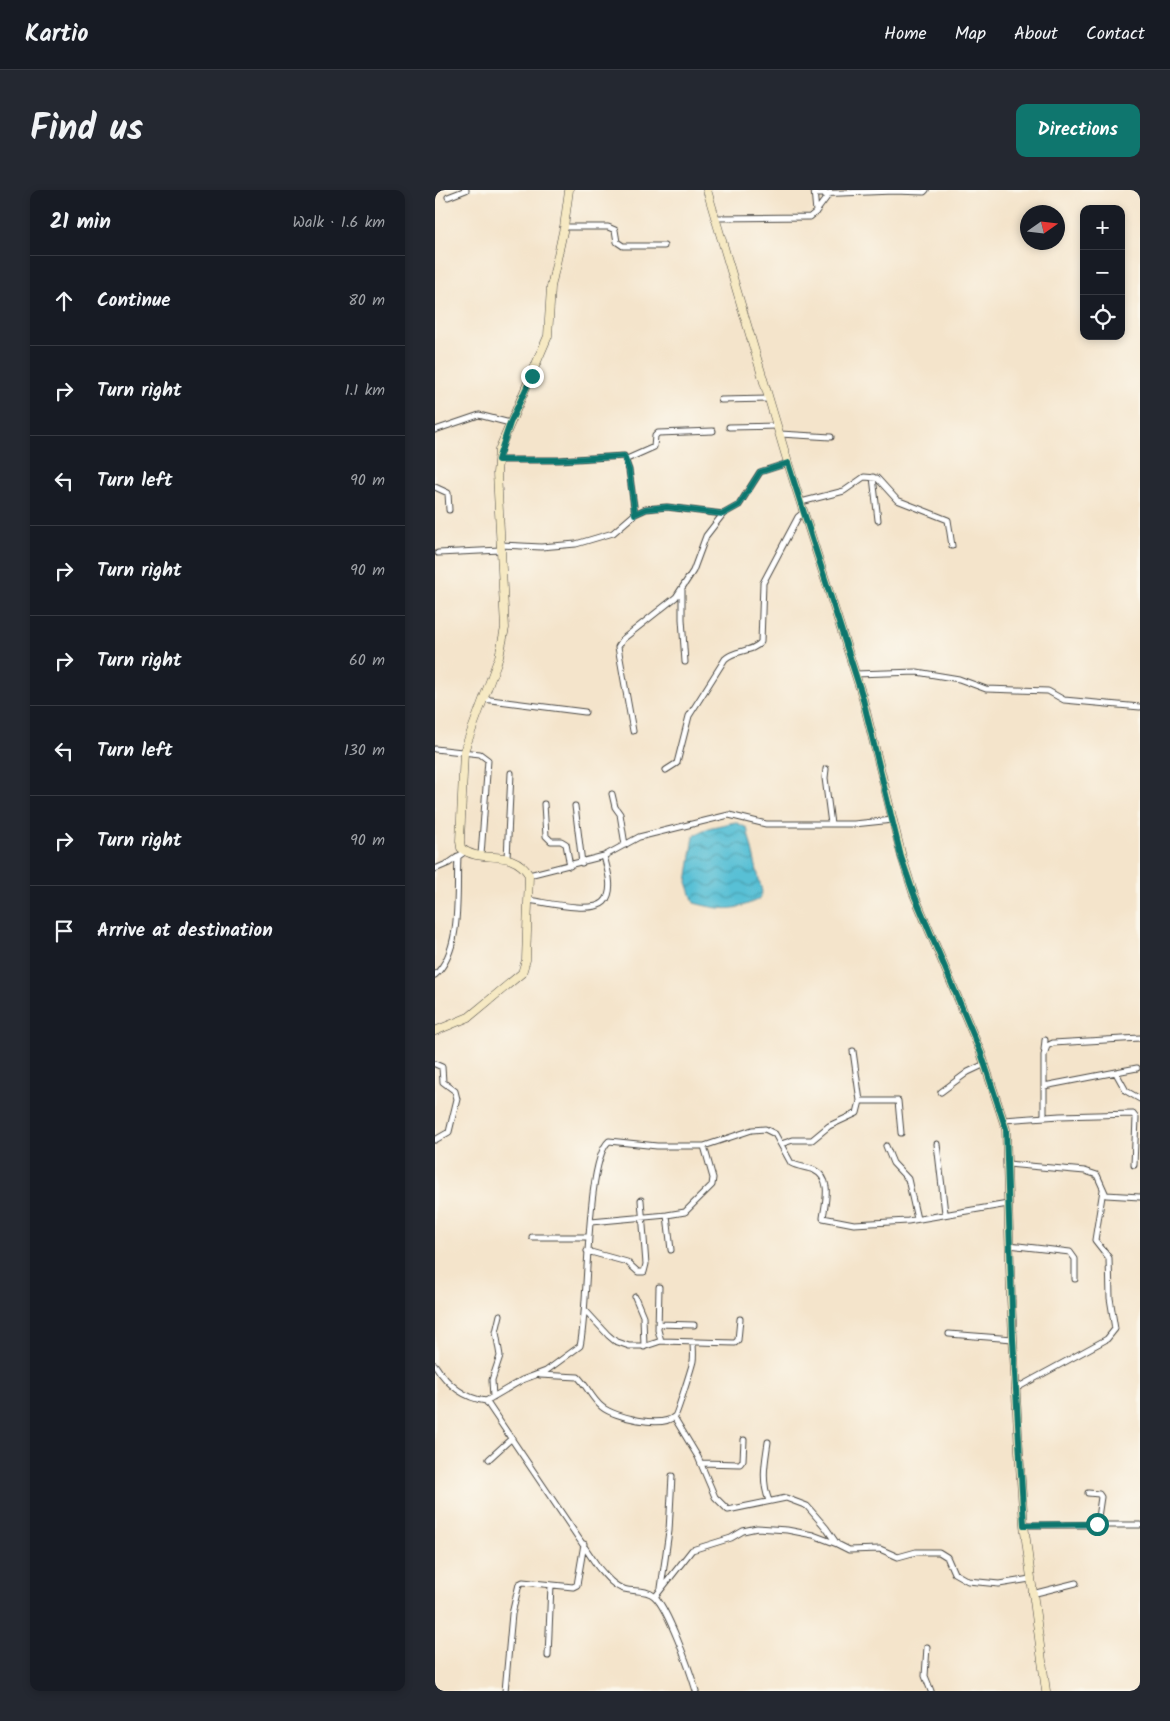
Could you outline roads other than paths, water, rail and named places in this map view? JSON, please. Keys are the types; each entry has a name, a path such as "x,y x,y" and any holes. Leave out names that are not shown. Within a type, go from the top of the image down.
{"street":[{"path":"448,197 466,190"},
{"path":"435,1031 469,1017 522,973 526,960 529,875 519,864 507,858 481,855 465,851 461,848 464,751 499,658 505,628 500,548 498,460 510,423 548,336 551,287 564,227 569,190"},
{"path":"707,190 788,463 855,674 913,892 985,1064 1004,1120 1008,1138 1009,1245 1015,1389 1024,1525 1046,1691"},
{"path":"815,214 815,192 924,192 926,190"},
{"path":"716,218 807,217 815,214 830,193"},
{"path":"564,227 608,228 615,230 617,242 623,246 664,246"},
{"path":"721,400 769,399"},
{"path":"435,430 479,415 510,423"},
{"path":"729,428 779,430 831,437"},
{"path":"627,460 654,447 655,436 658,433 713,431"},
{"path":"498,460 559,460 624,456 627,460 635,514"},
{"path":"633,731 618,647 623,639 676,598 697,563 707,536 723,514 739,505 760,472 788,463"},
{"path":"801,502 843,491 864,477 877,478 897,500 948,520 952,546"},
{"path":"873,477 878,520"},
{"path":"435,487 449,493 449,510"},
{"path":"438,553 576,544 613,533 635,514 646,509 667,507 723,514"},
{"path":"666,770 677,762 689,716 717,669 730,655 755,648 761,642 763,583 798,518 804,512"},
{"path":"682,590 681,619 685,662"},
{"path":"855,674 917,672 935,674 959,679 986,689 1048,691 1064,700 1140,707"},
{"path":"483,699 585,712"},
{"path":"435,749 464,751 483,755 489,764 481,855"},
{"path":"826,769 825,778 831,824"},
{"path":"507,858 511,773"},
{"path":"612,794 615,807 621,814 625,845"},
{"path":"544,804 546,836 551,841 561,841 566,844 570,866"},
{"path":"575,806 582,863"},
{"path":"529,875 604,856 639,837 729,815 766,824 854,824 893,820"},
{"path":"435,868 465,851"},
{"path":"435,974 450,949 456,926 458,856"},
{"path":"528,900 577,907 602,903 607,898 609,879 604,856"},
{"path":"1044,1050 1053,1043 1140,1038"},
{"path":"1044,1116 1045,1040"},
{"path":"781,1144 795,1140 807,1141 813,1139 833,1123 855,1115 859,1111 860,1101 853,1051"},
{"path":"435,1064 442,1067 445,1085 455,1091 457,1099 449,1132 435,1140"},
{"path":"941,1092 968,1072 985,1064"},
{"path":"1044,1086 1137,1068"},
{"path":"1116,1073 1126,1091 1140,1099"},
{"path":"860,1101 898,1101 901,1133"},
{"path":"1004,1120 1044,1116 1130,1113 1136,1116 1138,1131 1134,1165"},
{"path":"435,1365 444,1379 456,1390 473,1398 486,1400 546,1371 581,1346 584,1329 587,1251 596,1177 603,1148 609,1141 657,1146 704,1146 761,1129 775,1134 791,1163 813,1170 823,1178 826,1188 824,1218 854,1224 917,1219 1008,1204"},
{"path":"937,1144 945,1213"},
{"path":"591,1222 685,1212 712,1184 713,1178 704,1146"},
{"path":"886,1146 893,1163 907,1179 917,1219"},
{"path":"1008,1164 1085,1171 1097,1175 1103,1190 1095,1240 1109,1258 1110,1298 1115,1329 1107,1339 1015,1389"},
{"path":"1103,1190 1111,1196 1140,1197"},
{"path":"587,1251 627,1262 638,1272 645,1272 641,1200"},
{"path":"667,1215 671,1250"},
{"path":"532,1238 589,1237"},
{"path":"1009,1245 1070,1252 1075,1259 1075,1280"},
{"path":"659,1287 658,1324 661,1341"},
{"path":"635,1297 643,1316 643,1347"},
{"path":"584,1310 615,1341 629,1346 643,1347 661,1341 735,1343 739,1340 740,1319"},
{"path":"493,1397 492,1380 500,1356 497,1332 501,1315"},
{"path":"658,1324 694,1325"},
{"path":"949,1334 1013,1339"},
{"path":"537,1375 576,1376 601,1406 625,1418 654,1421 667,1420 675,1417 680,1408 682,1391 691,1370 693,1342"},
{"path":"486,1400 598,1567 615,1584 623,1589 647,1592 655,1597 683,1650 697,1691"},
{"path":"675,1417 701,1463 715,1496 725,1508 739,1509 786,1498 804,1504 826,1528 837,1544"},
{"path":"489,1459 512,1438"},
{"path":"701,1463 740,1464 743,1460 744,1440"},
{"path":"768,1442 763,1477 769,1501"},
{"path":"661,1590 669,1531 672,1476"},
{"path":"1088,1493 1100,1495 1097,1524"},
{"path":"1024,1525 1140,1525"},
{"path":"655,1597 692,1550 731,1538 743,1531 757,1528 787,1530 837,1544 849,1550 880,1549 898,1557 916,1552 939,1552 947,1557 954,1573 967,1581 999,1584 1030,1579"},
{"path":"505,1691 512,1614 519,1584 523,1582 577,1585 584,1544"},
{"path":"1032,1594 1076,1583"},
{"path":"548,1656 551,1585"},
{"path":"927,1647 925,1676 931,1691"}],"water":[{"path":"735,822 747,828 762,892 759,899 734,908 712,907 694,903 687,882 694,836 708,828"}]}
